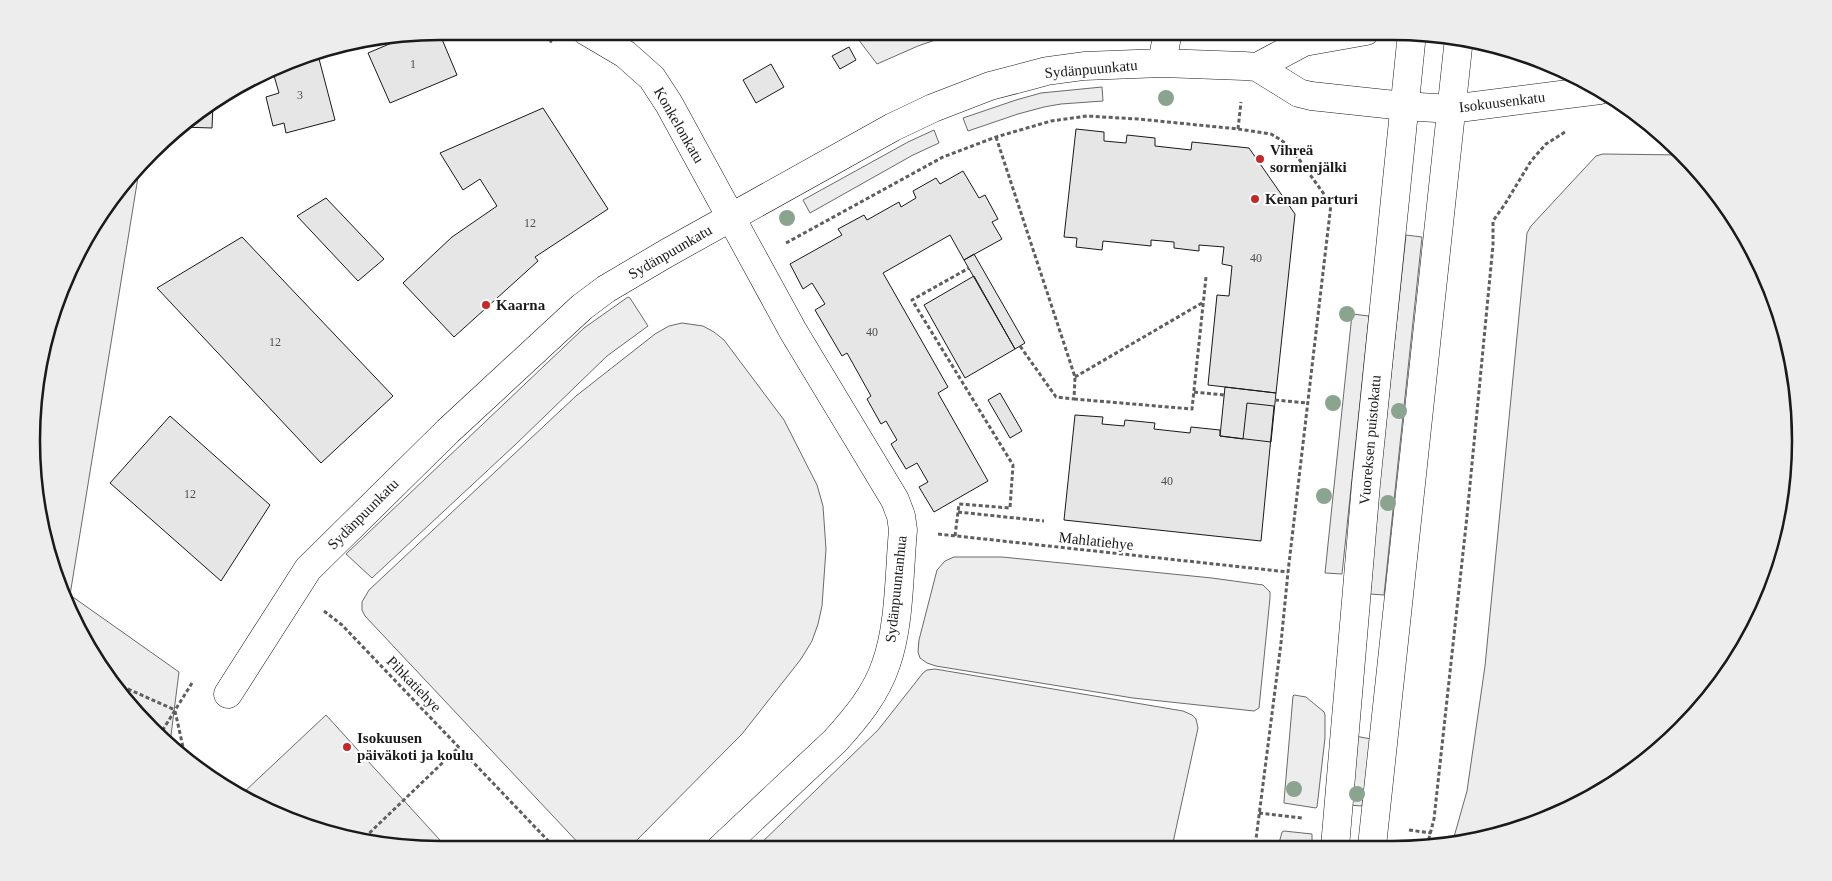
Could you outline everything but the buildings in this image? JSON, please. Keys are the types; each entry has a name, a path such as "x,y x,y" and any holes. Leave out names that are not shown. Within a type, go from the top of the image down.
{"street":[{"name":"Konkelonkatu","path":"601,40 625,54 652,78 669,104 730,218"},
{"path":"1162,63 1166,40"},
{"name":"Sydänpuunkatu","path":"1256,67 1304,42 1315,40"},
{"name":"Vuoreksen puistokatu","path":"1336,841 1367,474 1411,41"},
{"path":"1373,841 1458,46"},
{"name":"Sydänpuunkatu","path":"228,694 308,569 448,431 582,307 606,289 893,127 933,108 990,86 1047,71 1084,66 1162,63 1256,67 1299,93 1311,96 1404,106"},
{"name":"Isokuusenkatu","path":"1404,106 1451,109 1588,92"},
{"name":"Sydänpuuntanhua","path":"729,841 835,741 852,723 878,684 886,663 894,631 902,530 901,516 895,500 793,331 730,218"}],"path":[{"path":"548,40 555,44"},
{"path":"754,261 943,157 996,136 1051,121 1087,116 1238,129 1271,134 1291,148 1330,204 1281,643 1256,841"},
{"path":"1429,839 1434,819 1467,516 1493,221 1531,161 1546,144 1568,131"},
{"path":"996,136 1075,377 1074,399"},
{"path":"955,536 959,504 1010,508 1013,465 912,300 969,268"},
{"path":"1020,346 1056,397 1192,410 1206,277"},
{"path":"1075,377 1203,302"},
{"path":"1194,392 1224,395"},
{"path":"1275,400 1307,403"},
{"path":"958,512 1044,521"},
{"name":"Mahlatiehye","path":"902,530 1288,572"},
{"name":"Pihkatiehye","path":"293,590 330,614 342,625 548,841"},
{"path":"126,688 175,710"},
{"path":"163,730 175,710"},
{"path":"175,710 183,747"},
{"path":"368,834 459,747"},
{"path":"1259,812 1306,818"}],"shaded area":[{"path":"859,40 935,40 918,46 877,64"},
{"path":"1102,87 1103,101 1044,107 968,131 963,118 1041,93"},
{"path":"934,130 939,143 913,155 810,213 803,200 908,142"},
{"path":"1603,154 1673,155 1693,176 1725,218 1751,263 1771,312 1789,388 1792,440 1791,467 1784,519 1771,569 1751,618 1725,663 1693,705 1675,724 1656,742 1614,774 1569,800 1520,820 1454,836 1467,791 1485,666 1527,233 1531,226 1596,156"},
{"path":"138,177 70,594 54,544 43,493 40,440 43,388 54,337 70,287 81,263 107,218"},
{"path":"1406,235 1422,237 1384,595 1370,594 1380,477"},
{"path":"628,297 648,326 607,356 372,578 346,554 584,328"},
{"path":"1352,314 1369,316 1342,574 1325,573"},
{"path":"682,323 703,326 724,340 784,420 817,485 823,506 826,549 822,606 812,641 801,659 742,734 636,841 576,841 365,616 362,610 362,602 369,590 576,396 655,334 669,326"},
{"path":"954,557 1002,557 1212,578 1263,585 1270,592 1270,598 1259,708 1254,711 1133,698 927,663 920,658 918,652 919,640 937,570 945,561"},
{"path":"71,595 179,672 171,737 139,705 107,663 81,618"},
{"path":"935,669 1183,711 1192,715 1196,719 1198,728 1173,841 763,841 878,730 927,670"},
{"path":"1294,695 1306,697 1325,715 1325,738 1316,808 1284,803"},
{"path":"326,715 441,841 388,838 337,827 287,811 246,790"},
{"path":"1355,736 1371,739 1362,806 1348,805"},
{"path":"1282,832 1312,834 1312,841 1280,841"}],"place":[{"name":"Vihreä sormenjälki","path":"1260,159"},
{"name":"Kenan parturi","path":"1255,199"},
{"name":"Kaarna","path":"486,305"},
{"name":"Isokuusen päiväkoti ja koulu","path":"347,747"}]}
